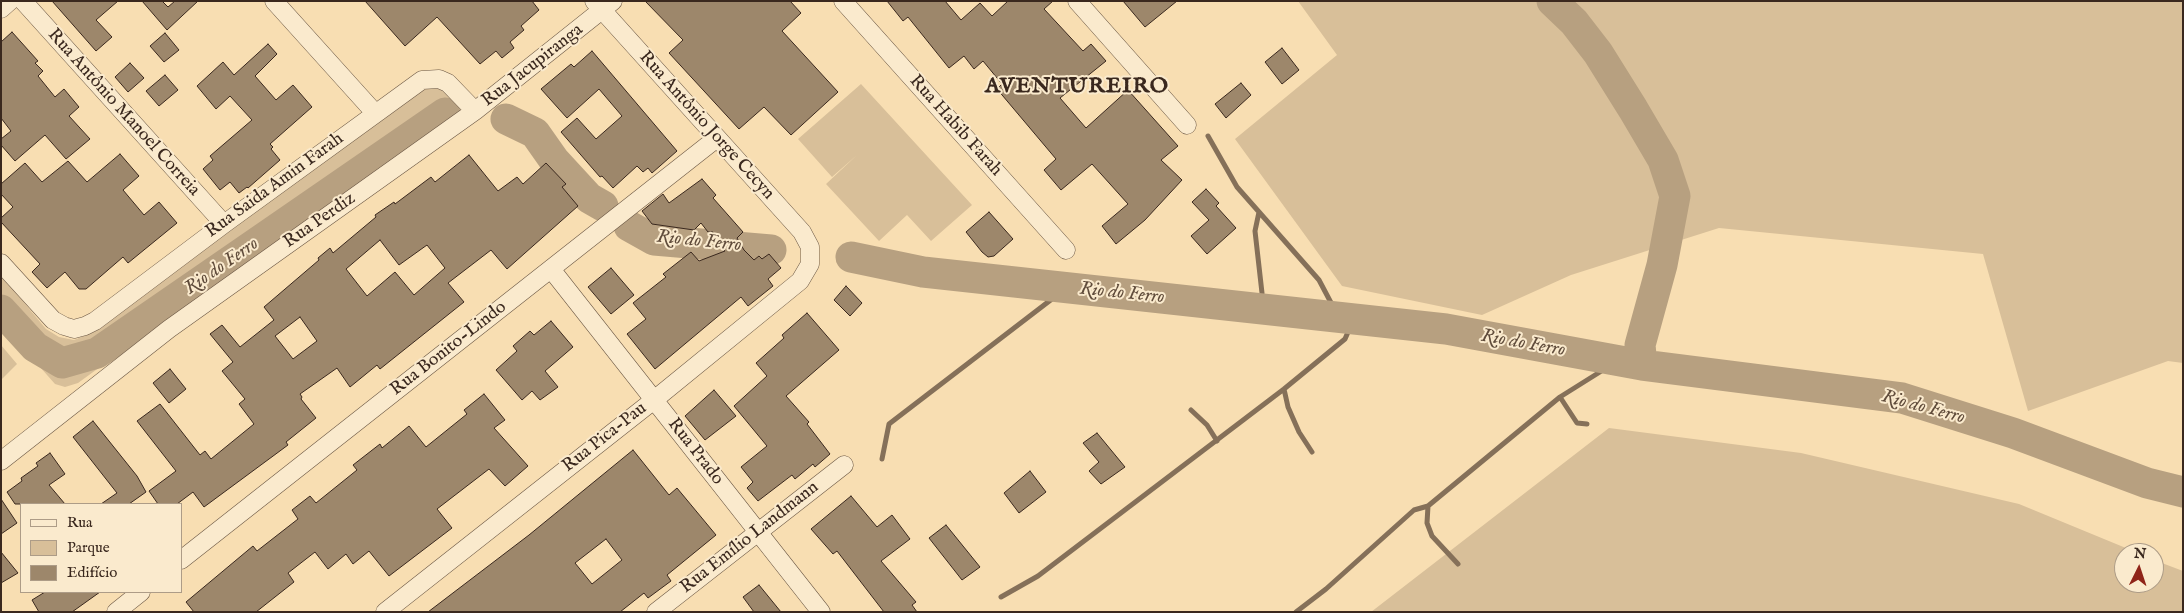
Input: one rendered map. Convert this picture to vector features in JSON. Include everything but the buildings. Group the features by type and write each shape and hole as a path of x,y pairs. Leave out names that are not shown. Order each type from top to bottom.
{"street":[{"path":"1,9 10,1"},
{"name":"Rua Antônio Manoel Correia","path":"23,1 224,224"},
{"path":"274,1 375,113"},
{"name":"Rua Habib Farah","path":"843,1 1066,250"},
{"path":"1077,1 1187,125"},
{"name":"Rua Jacupiranga","path":"475,112 604,4"},
{"name":"Rua Antônio Jorge Cecyn","path":"604,4 717,138 802,232 807,239 811,253"},
{"name":"Rua Saida Amin Farah","path":"1,263 52,320 64,326 74,328 95,321 413,85 430,78 439,79 448,84 475,112"},
{"name":"Rua Perdiz","path":"1,461 169,328 475,112"},
{"name":"Rua Bonito-Lindo","path":"182,559 717,138"},
{"name":"Rua Pica-Pau","path":"384,612 654,400 800,281 810,264 811,253"},
{"name":"Rua Prado","path":"551,269 821,612"},
{"name":"Rua Emílio Landmann","path":"656,612 844,465"},
{"path":"116,612 140,593"}],"green space":[{"path":"1298,1 2183,1 2183,363 2168,361 2028,411 1983,254 1719,228 1571,275 1482,315 1342,286 1235,139 1337,55"},
{"path":"861,84 972,205 931,241 907,215 879,241 826,184 857,155 832,177 798,139"},
{"path":"440,86 456,102 454,110 78,383 65,387 55,384 1,323 1,275 46,329 59,337 74,340 89,334 411,91"},
{"path":"1,345 17,364 1,380"},
{"path":"1609,428 1801,453 2019,504 2114,543 2114,593 2164,593 2164,564 2183,571 2183,612 1371,612"}],"waterway":[{"path":"1552,1 1574,22 1598,53 1663,160 1675,196 1662,265 1640,345 1642,365"},
{"name":"Rio do Ferro","path":"1,310 35,347 62,363 97,353 445,113"},
{"name":"Rio do Ferro","path":"506,119 535,133 554,160 589,198 603,206"},
{"path":"1208,136 1237,187 1319,280 1338,316"},
{"path":"1259,212 1255,231 1262,293 1261,308"},
{"name":"Rio do Ferro","path":"629,226 654,240 771,250"},
{"name":"Rio do Ferro","path":"851,257 923,272 1446,329 1642,365 1902,398 2013,433 2147,483 2183,492"},
{"path":"882,459 889,424 1065,289"},
{"path":"1001,597 1038,576 1284,389 1345,339 1354,318"},
{"path":"1296,612 1326,589 1414,510 1428,506 1560,397 1619,360"},
{"path":"1284,389 1288,407 1299,432 1312,452"},
{"path":"1560,397 1577,423 1587,424"},
{"path":"1191,410 1207,425 1217,441"},
{"path":"1428,506 1427,523 1432,536 1458,564"}],"district":[{"name":"AVENTUREIRO","path":"1077,87"}]}
